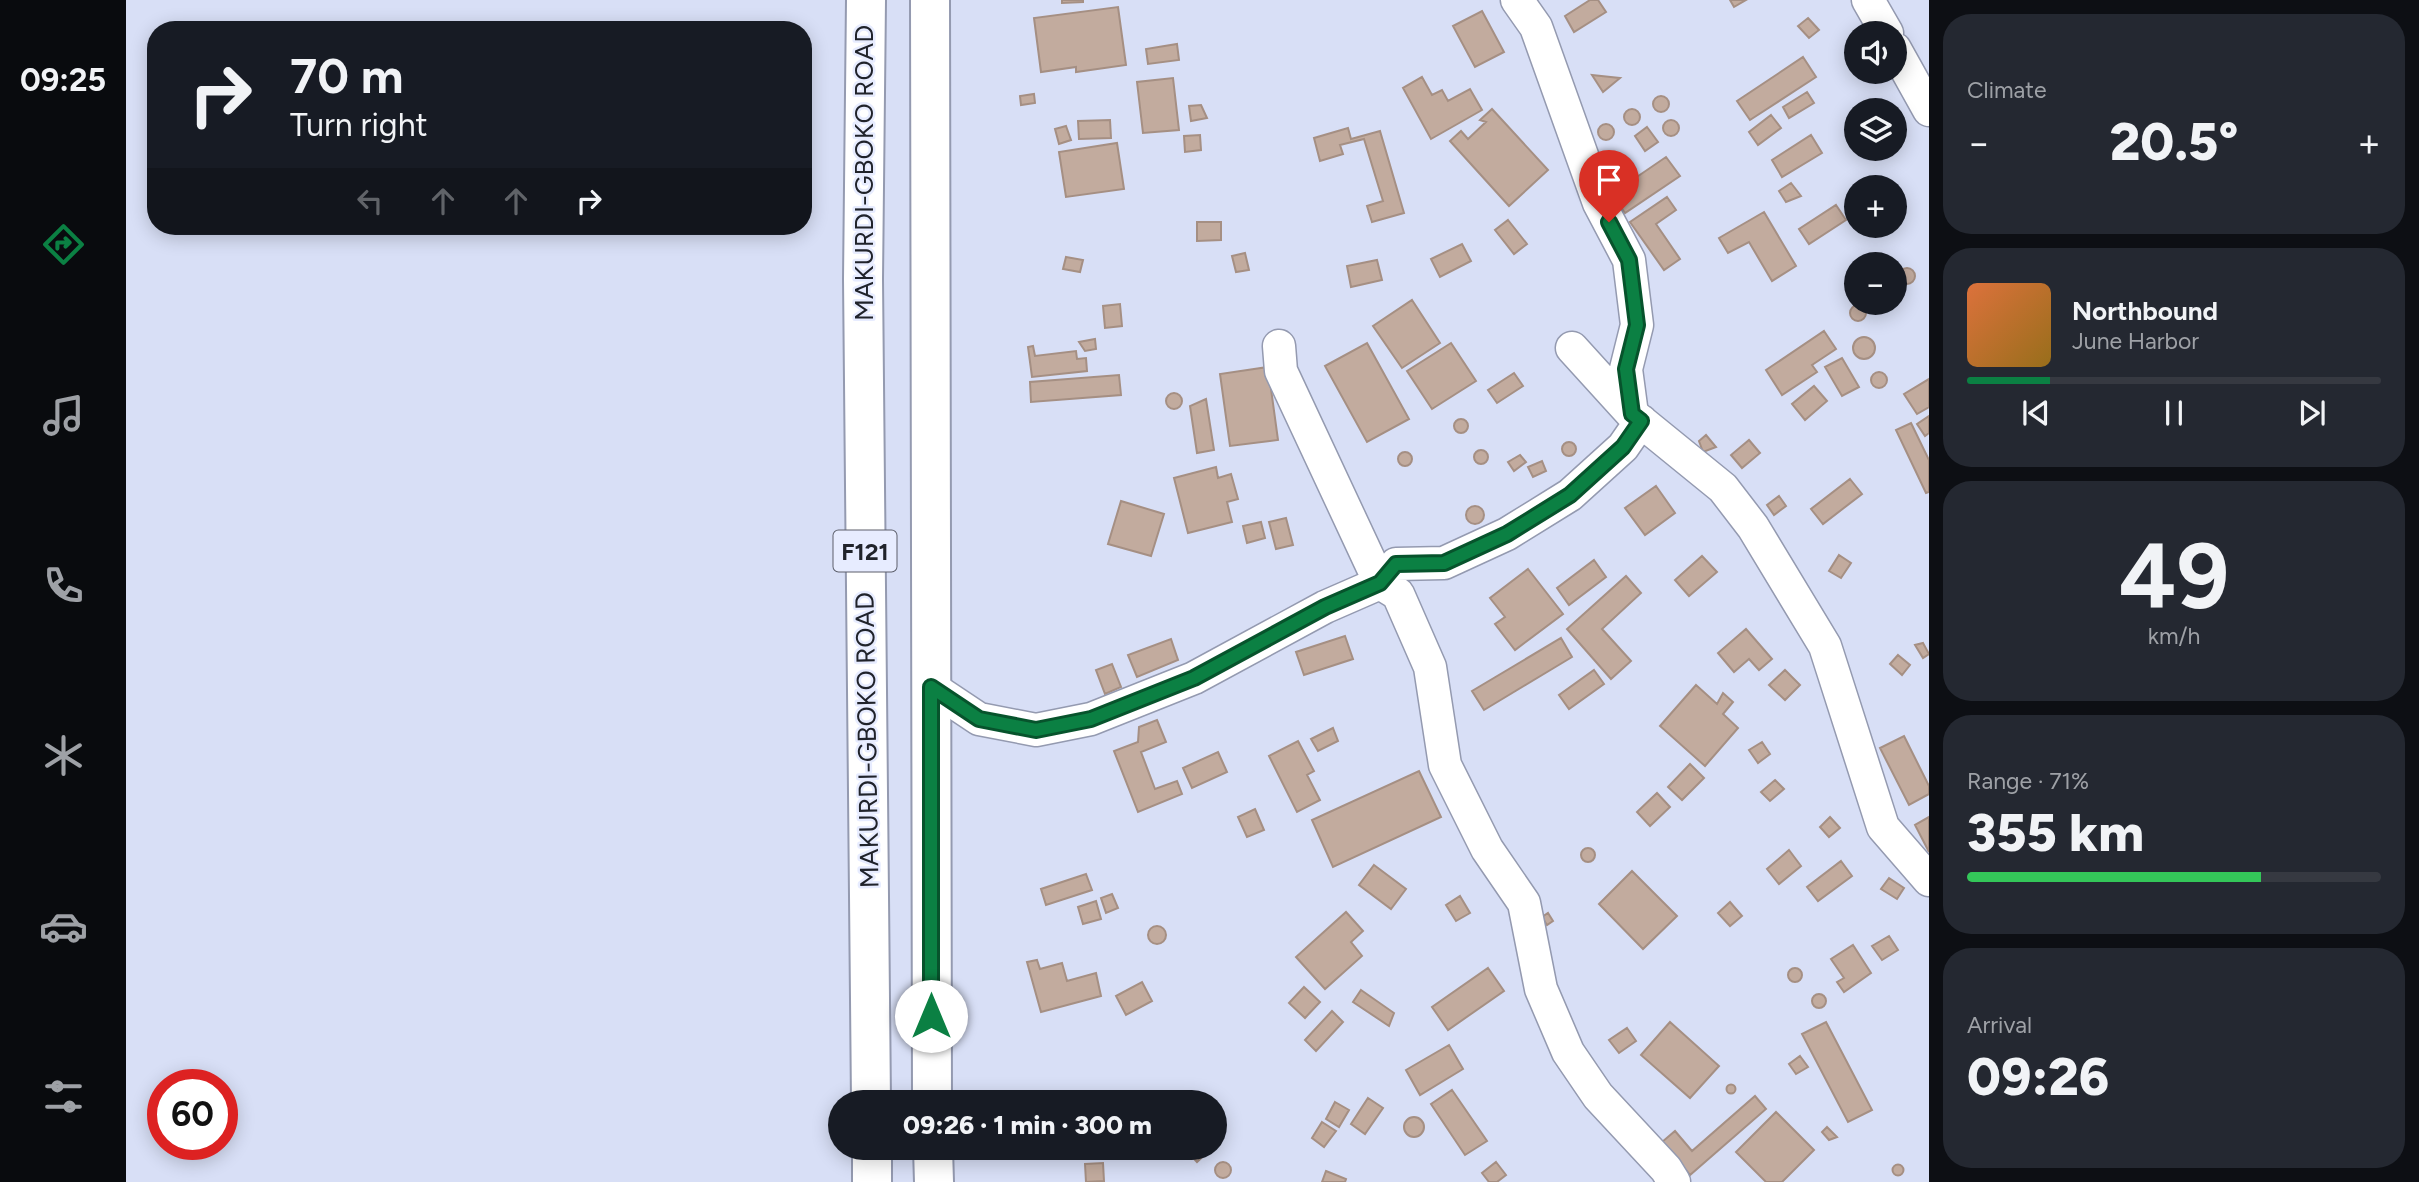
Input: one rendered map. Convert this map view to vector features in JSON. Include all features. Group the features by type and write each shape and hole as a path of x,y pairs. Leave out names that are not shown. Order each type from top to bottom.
{"main road":[{"name":"MAKURDI-GBOKO ROAD","path":"866,0 863,279 871,1090"},
{"name":"F121","path":"929,0 932,1090"},
{"path":"872,1160 872,1182"},
{"path":"933,1160 934,1182"}],"street":[{"path":"931,687 979,719 1036,730 1091,719 1194,678 1325,607 1380,583 1396,564 1444,563 1507,534 1570,495 1623,447 1636,417 1626,369 1637,325 1629,260 1599,203 1536,27 1517,0"},
{"path":"1868,0 1880,21"},
{"path":"1907,71 1929,110"},
{"path":"1279,346 1281,371 1380,583 1398,594 1430,667 1445,765 1487,849 1524,903 1541,989 1568,1052 1598,1096 1666,1169 1674,1182"},
{"path":"1572,348 1636,417 1723,488 1753,527 1825,646 1883,827 1929,880"}],"building":[{"path":"1062,0 1083,0 1083,2 1062,3"},
{"path":"1590,0 1598,0 1606,12 1574,32 1565,16"},
{"path":"1730,0 1746,0 1734,7"},
{"path":"1118,7 1126,65 1076,72 1076,67 1041,72 1034,18"},
{"path":"1482,11 1504,52 1475,67 1453,26"},
{"path":"1808,18 1819,30 1809,38 1798,26"},
{"path":"1177,44 1179,60 1148,64 1146,49"},
{"path":"1803,57 1816,77 1750,120 1737,101"},
{"path":"1592,75 1620,78 1603,92"},
{"path":"1422,77 1432,95 1442,90 1448,101 1470,89 1482,110 1431,139 1403,88"},
{"path":"1173,78 1179,130 1143,133 1137,82"},
{"path":"1807,92 1814,103 1789,118 1783,107"},
{"path":"1034,94 1035,103 1021,105 1020,96"},
{"path":"1658,96 1664,96 1669,104 1667,110 1658,112 1653,107 1653,101"},
{"path":"1201,105 1207,118 1191,121 1189,106"},
{"path":"1492,109 1548,170 1509,206 1450,141 1461,131 1468,139 1486,122 1480,120"},
{"path":"1629,109 1635,109 1640,117 1638,123 1629,125 1624,120 1624,114"},
{"path":"1771,115 1781,128 1758,145 1749,132"},
{"path":"1110,120 1111,138 1079,139 1078,121"},
{"path":"1668,120 1674,120 1679,128 1677,134 1668,136 1663,131 1663,125"},
{"path":"1603,124 1609,124 1614,132 1612,138 1603,140 1598,135 1598,129"},
{"path":"1066,126 1071,140 1059,144 1055,129"},
{"path":"1647,127 1658,142 1645,151 1635,136"},
{"path":"1348,128 1351,139 1380,131 1404,213 1372,222 1367,206 1383,201 1364,139 1340,145 1343,154 1320,161 1314,138"},
{"path":"1200,135 1201,150 1185,152 1184,136"},
{"path":"1811,135 1822,153 1782,177 1772,160"},
{"path":"1117,143 1124,189 1066,197 1059,152"},
{"path":"1666,157 1680,176 1625,213 1612,194"},
{"path":"1791,183 1801,196 1786,202 1779,191"},
{"path":"1667,197 1676,210 1656,224 1680,259 1664,270 1630,222"},
{"path":"1836,205 1844,217 1844,221 1809,244 1799,229"},
{"path":"1764,212 1796,266 1772,281 1749,242 1728,253 1719,238"},
{"path":"1508,220 1527,244 1514,254 1495,230"},
{"path":"1197,222 1221,222 1221,240 1197,241"},
{"path":"1462,244 1471,261 1440,277 1431,259"},
{"path":"1245,253 1249,270 1236,272 1232,256"},
{"path":"1066,257 1083,260 1080,272 1063,269"},
{"path":"1377,260 1382,280 1351,287 1347,266"},
{"path":"1907,268 1915,273 1913,282 1907,284"},
{"path":"1412,300 1440,343 1402,368 1373,326"},
{"path":"1120,304 1122,326 1105,328 1103,306"},
{"path":"1866,315 1861,321 1855,321 1850,316"},
{"path":"1824,331 1836,349 1812,365 1817,372 1782,395 1766,370"},
{"path":"1864,337 1872,340 1875,348 1872,356 1864,359 1856,356 1853,348 1856,340"},
{"path":"1095,339 1096,349 1085,351 1079,342"},
{"path":"1367,343 1409,419 1367,442 1325,366"},
{"path":"1451,343 1476,381 1432,409 1407,371"},
{"path":"1033,346 1035,356 1076,351 1077,359 1086,358 1087,371 1032,377 1028,347"},
{"path":"1842,358 1859,387 1842,396 1825,367"},
{"path":"1268,367 1278,440 1230,446 1220,374"},
{"path":"1876,372 1882,372 1887,380 1885,386 1876,388 1871,383 1871,377"},
{"path":"1514,373 1523,386 1497,403 1488,390"},
{"path":"1119,375 1121,395 1031,402 1030,382"},
{"path":"1929,379 1929,407 1917,414 1904,394"},
{"path":"1814,386 1827,401 1805,420 1792,404"},
{"path":"1171,393 1177,393 1182,401 1180,407 1171,409 1166,404 1166,398"},
{"path":"1206,399 1214,450 1197,453 1190,406"},
{"path":"1929,416 1929,433 1925,436 1917,424"},
{"path":"1458,419 1464,419 1468,426 1464,433 1458,433 1454,429 1454,423"},
{"path":"1911,423 1929,460 1929,492 1926,493 1896,430"},
{"path":"1706,435 1716,447 1703,452 1699,441"},
{"path":"1749,440 1760,453 1742,468 1731,455"},
{"path":"1566,442 1572,442 1576,449 1572,456 1566,456 1562,452 1562,446"},
{"path":"1478,450 1484,450 1488,457 1484,464 1478,464 1474,460 1474,454"},
{"path":"1402,452 1408,452 1412,459 1408,466 1402,466 1398,462 1398,456"},
{"path":"1520,455 1526,462 1514,471 1508,462"},
{"path":"1542,461 1546,471 1533,477 1528,467"},
{"path":"1216,467 1218,478 1231,474 1238,499 1227,502 1232,522 1188,533 1174,478"},
{"path":"1850,479 1862,494 1823,524 1811,509"},
{"path":"1656,486 1675,513 1645,535 1625,508"},
{"path":"1779,496 1786,506 1774,515 1767,505"},
{"path":"1121,501 1164,514 1151,556 1108,544"},
{"path":"1475,506 1481,509 1484,515 1481,521 1475,524 1469,521 1466,515 1469,509"},
{"path":"1286,518 1293,545 1276,549 1269,522"},
{"path":"1261,522 1265,538 1247,543 1243,526"},
{"path":"1839,555 1851,563 1841,578 1829,571"},
{"path":"1702,556 1717,572 1689,596 1675,580"},
{"path":"1594,560 1606,577 1569,605 1557,588"},
{"path":"1528,569 1563,614 1515,650 1495,624 1505,617 1490,598"},
{"path":"1626,576 1641,593 1602,629 1631,661 1611,679 1567,629"},
{"path":"1746,629 1772,659 1759,670 1749,659 1734,672 1718,653"},
{"path":"1345,636 1353,659 1304,675 1296,652"},
{"path":"1561,638 1572,657 1484,710 1472,691"},
{"path":"1171,639 1178,660 1137,677 1128,655"},
{"path":"1923,643 1929,654 1923,658 1915,645"},
{"path":"1898,655 1910,665 1902,675 1890,664"},
{"path":"1112,664 1121,687 1105,694 1096,670"},
{"path":"1594,670 1604,684 1569,709 1559,695"},
{"path":"1785,670 1800,685 1785,700 1769,685"},
{"path":"1696,685 1717,704 1723,693 1733,702 1723,714 1738,728 1705,766 1660,726"},
{"path":"1157,720 1166,742 1141,752 1155,789 1177,781 1182,794 1138,812 1114,751 1138,742 1139,727"},
{"path":"1333,728 1338,741 1318,751 1311,739"},
{"path":"1904,736 1929,786 1929,794 1909,805 1880,748"},
{"path":"1298,741 1314,771 1307,775 1320,800 1297,812 1269,756"},
{"path":"1762,742 1770,754 1758,763 1749,750"},
{"path":"1218,752 1227,772 1192,788 1183,768"},
{"path":"1690,764 1704,778 1682,800 1668,787"},
{"path":"1419,771 1441,817 1333,867 1312,820"},
{"path":"1775,780 1784,789 1770,801 1761,792"},
{"path":"1657,793 1670,807 1650,826 1637,812"},
{"path":"1255,809 1264,830 1247,837 1238,817"},
{"path":"1830,817 1840,828 1829,837 1820,827"},
{"path":"1929,817 1929,852 1915,825"},
{"path":"1585,848 1591,848 1595,855 1591,862 1585,862 1581,858 1581,852"},
{"path":"1789,850 1801,866 1779,884 1767,869"},
{"path":"1841,861 1852,876 1818,901 1807,887"},
{"path":"1374,865 1406,889 1391,909 1359,885"},
{"path":"1632,871 1677,916 1643,949 1599,904"},
{"path":"1086,874 1092,890 1046,905 1041,889"},
{"path":"1889,878 1904,888 1897,899 1881,889"},
{"path":"1112,894 1118,908 1106,913 1101,898"},
{"path":"1460,896 1470,913 1456,921 1446,905"},
{"path":"1096,901 1101,919 1083,924 1078,907"},
{"path":"1730,902 1742,916 1730,926 1718,913"},
{"path":"1346,912 1363,931 1351,942 1362,956 1325,989 1296,957"},
{"path":"1548,913 1553,921 1547,925 1542,917"},
{"path":"1153,926 1161,926 1166,935 1164,942 1153,944 1148,939 1148,931"},
{"path":"1889,936 1898,950 1882,960 1872,946"},
{"path":"1853,945 1871,973 1844,992 1837,982 1844,978 1831,959"},
{"path":"1037,960 1040,969 1062,963 1067,981 1096,973 1101,996 1041,1012 1027,962"},
{"path":"1488,968 1504,991 1448,1030 1432,1007"},
{"path":"1792,968 1798,968 1802,975 1798,982 1792,982 1788,978 1788,972"},
{"path":"1142,982 1152,1001 1126,1015 1116,996"},
{"path":"1304,987 1320,1002 1305,1018 1289,1003"},
{"path":"1361,990 1394,1013 1389,1026 1353,1002"},
{"path":"1816,994 1822,994 1826,1001 1822,1008 1816,1008 1812,1004 1812,998"},
{"path":"1332,1011 1343,1022 1316,1051 1305,1040"},
{"path":"1670,1022 1719,1066 1690,1098 1641,1055"},
{"path":"1826,1022 1872,1110 1848,1122 1802,1034"},
{"path":"1627,1028 1636,1041 1619,1053 1609,1040"},
{"path":"1449,1045 1463,1069 1420,1095 1406,1070"},
{"path":"1800,1056 1808,1067 1796,1074 1789,1064"},
{"path":"1731,1085 1735,1089 1731,1093 1727,1089"},
{"path":"1452,1090 1487,1141 1465,1155 1431,1104"},
{"path":"1755,1096 1766,1109 1690,1175 1662,1142 1675,1131 1692,1151"},
{"path":"1368,1098 1383,1108 1365,1134 1351,1124"},
{"path":"1335,1102 1349,1110 1339,1127 1326,1119"},
{"path":"1776,1112 1814,1150 1782,1182 1766,1182 1736,1152"},
{"path":"1414,1117 1421,1120 1424,1127 1421,1134 1414,1137 1407,1134 1404,1127 1407,1120"},
{"path":"1322,1122 1336,1131 1324,1147 1312,1138"},
{"path":"1827,1127 1837,1137 1829,1140 1822,1132"},
{"path":"1220,1162 1226,1162 1231,1170 1229,1176 1220,1178 1215,1173 1215,1167"},
{"path":"1496,1162 1506,1175 1497,1182 1489,1182 1482,1173"},
{"path":"1103,1163 1104,1181 1086,1182 1085,1164"},
{"path":"1898,1164 1904,1170 1898,1176 1892,1170"},
{"path":"1326,1171 1346,1179 1345,1182 1322,1182"}],"route":[{"path":"931,1016 931,687 979,719 1036,730 1091,719 1140,697 1194,678 1325,607 1380,583 1396,564 1444,563 1507,534 1570,495 1623,447 1641,421 1632,414 1626,369 1637,325 1629,260 1609,222"}]}
